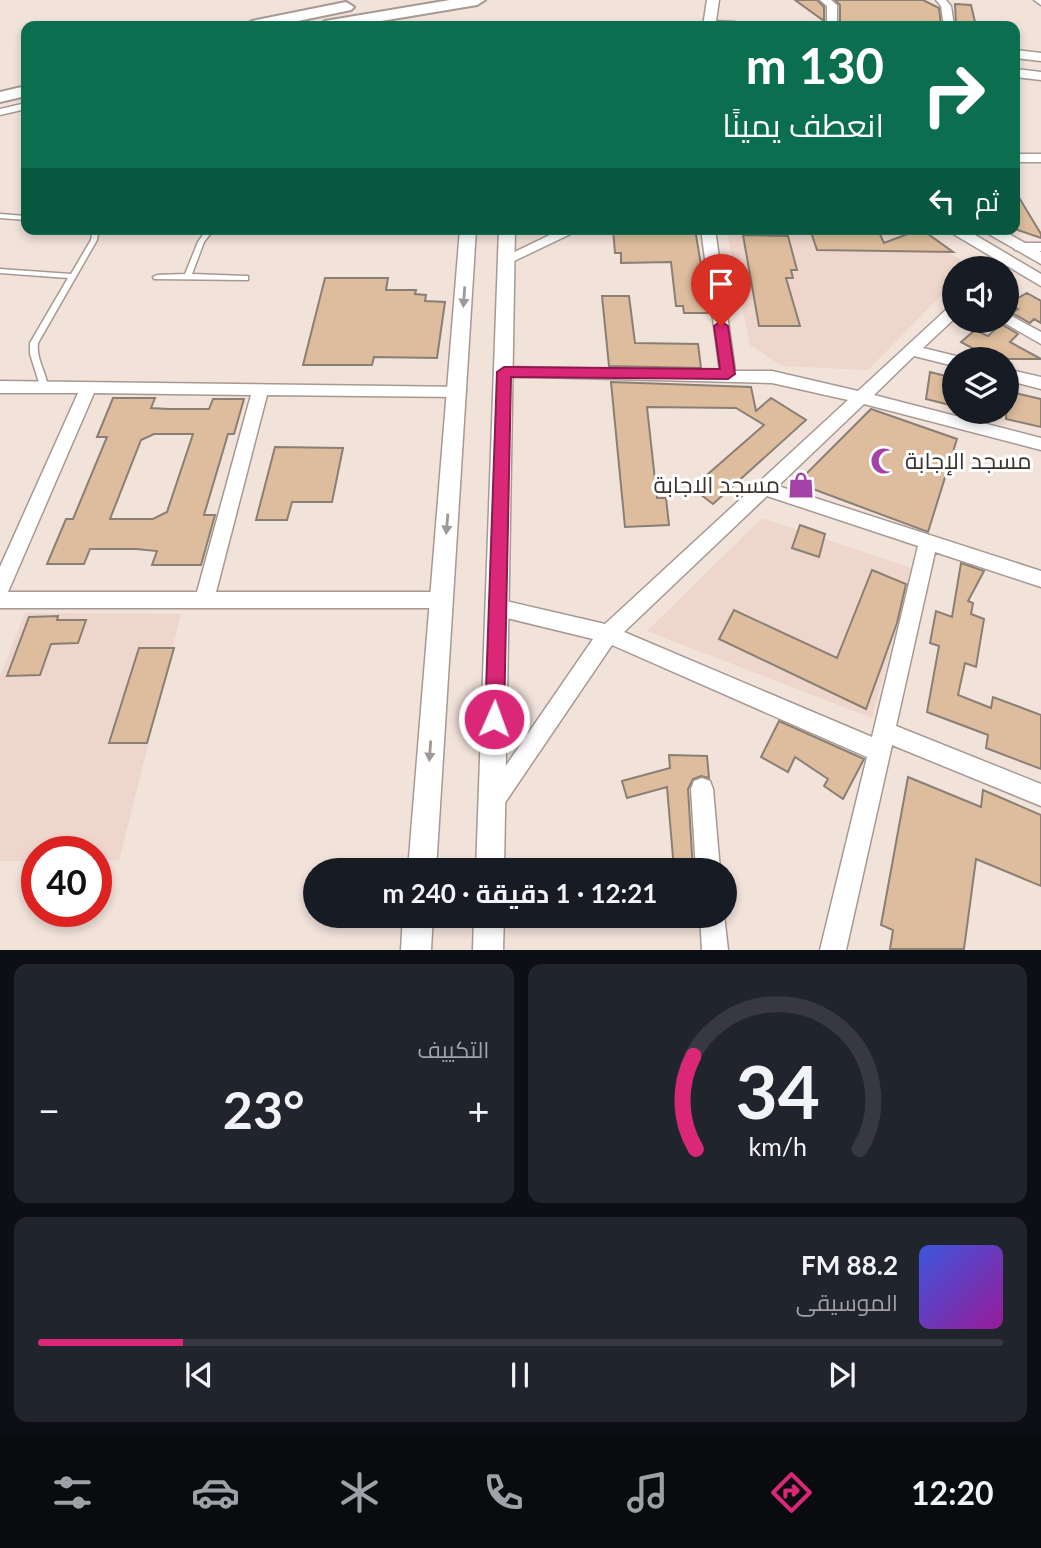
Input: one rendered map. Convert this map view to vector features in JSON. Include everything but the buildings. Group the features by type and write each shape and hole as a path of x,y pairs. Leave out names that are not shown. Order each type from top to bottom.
{"highway":[{"path":"279,21 390,0"},
{"path":"354,21 477,0"},
{"path":"0,79 21,75"},
{"path":"0,97 21,92"}],"street":[{"path":"710,21 713,0"},
{"path":"825,0 832,5 832,21"},
{"path":"941,0 946,6 948,21"},
{"path":"1020,55 1041,57"},
{"path":"1020,74 1041,76"},
{"path":"0,112 21,107"},
{"path":"1020,158 1041,159"},
{"path":"423,858 468,235"},
{"path":"490,858 508,235"},
{"path":"507,259 561,235"},
{"path":"709,235 728,374"},
{"path":"962,235 992,256"},
{"path":"999,235 1041,259"},
{"path":"1020,247 1041,247"},
{"path":"1019,271 1041,281"},
{"path":"492,802 608,634 942,321"},
{"path":"1019,326 1041,339"},
{"path":"911,350 942,358"},
{"path":"504,372 728,374 772,377 861,397 1041,444"},
{"path":"1019,377 1041,383"},
{"path":"0,387 458,391"},
{"path":"0,588 89,387"},
{"path":"204,600 261,388"},
{"path":"764,488 1041,579"},
{"path":"834,950 928,542"},
{"path":"0,600 441,600"},
{"path":"498,608 608,634 880,741 1041,795"},
{"path":"702,789 707,858"},
{"path":"416,950 417,928"},
{"path":"488,950 489,928"},
{"path":"713,928 715,950"}],"lane":[{"path":"0,216 21,218"},
{"path":"44,387 43,375 32,351 43,325 95,235"},
{"path":"188,276 206,235"},
{"path":"0,271 72,276"},
{"path":"157,277 245,278"}],"shaded area":[{"path":"728,235 919,235 955,256 942,256 942,294 868,370 782,366 750,345"},
{"path":"762,518 912,568 872,718 647,631"},
{"path":"25,613 181,614 119,860 112,860 112,836 21,836 21,861 0,861 0,677"}],"place":[{"name":"مسجد الإجابة","path":"884,461"},
{"name":"مسجد الاجابة","path":"801,485"}],"route":[{"path":"494,719 504,372 728,374 721,326"}]}
